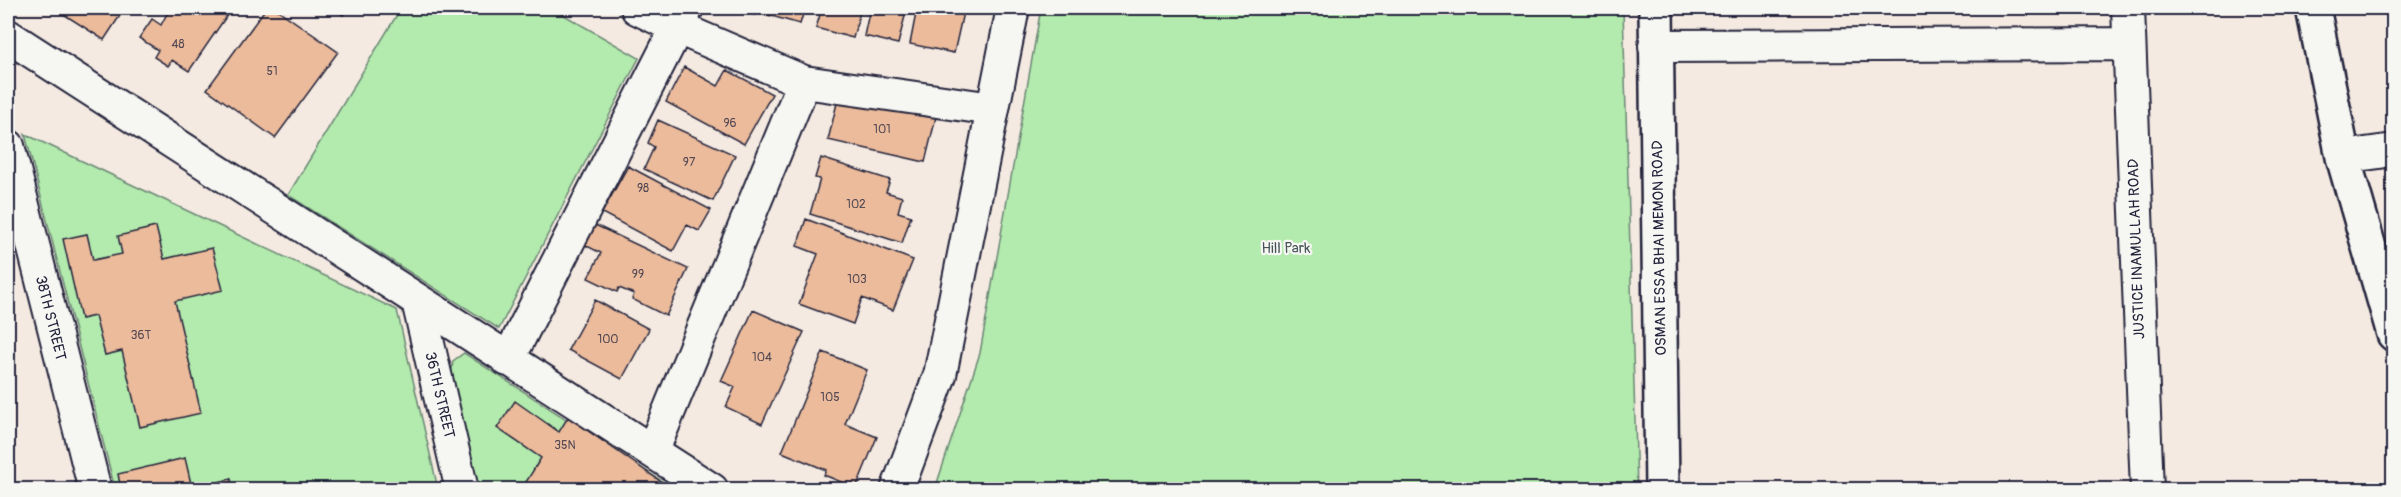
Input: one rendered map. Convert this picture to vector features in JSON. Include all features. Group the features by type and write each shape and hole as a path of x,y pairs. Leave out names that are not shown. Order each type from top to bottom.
{"street":[{"path":"637,8 682,18 804,82 993,110"},
{"path":"897,489 940,375 1012,8"},
{"name":"OSMAN ESSA BHAI MEMON ROAD","path":"1656,8 1662,489"},
{"name":"JUSTICE INAMULLAH ROAD","path":"2128,8 2147,489"},
{"path":"2313,8 2343,157 2394,334"},
{"path":"508,360 682,18"},
{"path":"8,36 508,360 712,489"},
{"path":"1655,46 2128,44"},
{"path":"653,450 804,82"},
{"name":"38TH STREET","path":"8,146 94,489"},
{"path":"2343,157 2394,150"},
{"name":"36TH STREET","path":"418,301 462,489"}],"green space":[{"path":"401,8 552,8 639,58 499,329 288,195"},
{"name":"Hill Park","path":"1041,8 1623,8 1637,489 935,489 980,353"},
{"path":"25,134 397,310 438,489 115,489"},
{"path":"464,353 674,489 475,489 450,382 453,361"}],"building":[{"path":"54,8 125,8 104,40"},
{"path":"170,8 232,8 189,71 172,60 168,66 154,57 158,50 139,38 152,19 161,25"},
{"path":"266,8 275,8 338,52 275,138 207,89"},
{"path":"331,8 348,8 343,15"},
{"path":"734,8 758,8 755,15"},
{"path":"770,8 805,8 800,24 768,15"},
{"path":"822,8 861,8 853,38 816,28"},
{"path":"870,8 907,8 898,44 864,36"},
{"path":"917,8 964,8 954,53 910,44"},
{"path":"684,67 718,86 727,70 772,94 744,144 666,102"},
{"path":"839,95 936,117 925,162 828,140"},
{"path":"658,120 735,155 713,201 644,169 654,147 648,143"},
{"path":"821,158 890,180 886,192 902,197 898,212 911,216 902,243 810,214 820,179 815,178"},
{"path":"628,166 711,210 699,231 687,225 673,251 602,213"},
{"path":"806,219 913,260 893,310 862,298 853,324 799,304 818,254 797,246"},
{"path":"591,223 688,269 666,316 632,299 634,294 619,288 617,292 588,278 601,253 581,243"},
{"path":"156,227 164,259 212,248 223,290 175,301 201,413 140,427 122,351 105,355 95,316 81,319 63,239 87,234 93,260 122,254 118,236"},
{"path":"595,300 649,329 622,379 568,350"},
{"path":"753,310 804,332 762,424 726,407 735,387 721,381"},
{"path":"823,352 867,370 845,424 877,437 856,488 824,475 826,470 782,452"},
{"path":"515,401 559,432 568,417 673,490 521,490 541,458 497,428"},
{"path":"185,458 192,488 231,479 233,490 121,490 118,474"}]}
